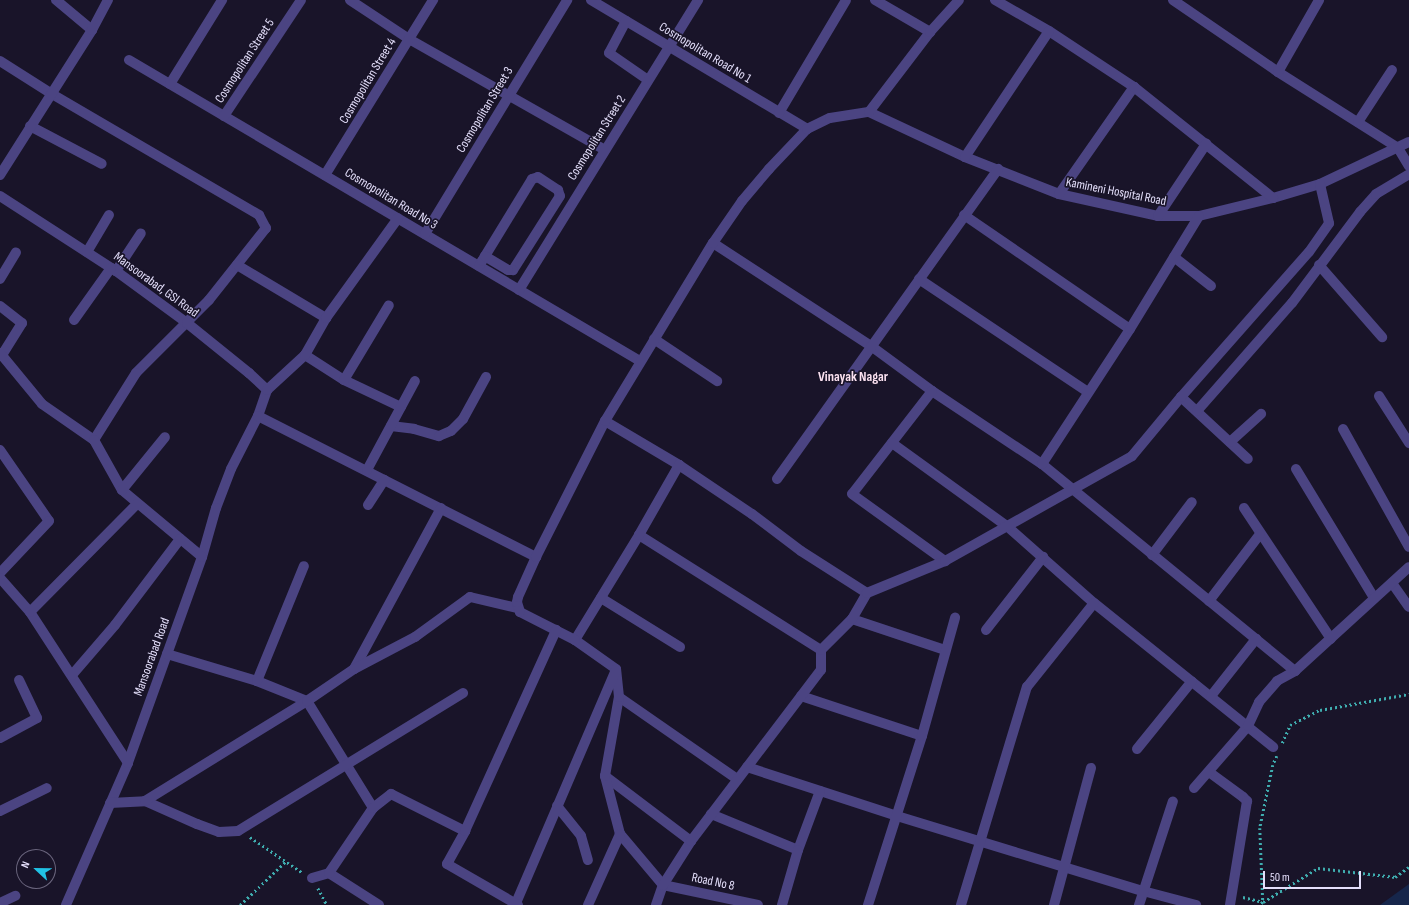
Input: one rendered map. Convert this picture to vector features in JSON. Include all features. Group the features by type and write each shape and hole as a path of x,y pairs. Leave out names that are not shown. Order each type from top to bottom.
{"street":[{"path":"56,0 92,30"},
{"path":"0,175 92,30 108,0"},
{"path":"170,84 222,0"},
{"name":"Cosmopolitan Street 5","path":"224,116 301,0"},
{"path":"350,0 409,39 605,150"},
{"name":"Cosmopolitan Street 4","path":"326,175 433,0"},
{"name":"Cosmopolitan Street 3","path":"425,234 567,0"},
{"name":"Cosmopolitan Road No 1","path":"591,0 807,129"},
{"name":"Cosmopolitan Street 2","path":"519,290 698,0"},
{"path":"779,113 846,0"},
{"path":"875,0 930,32"},
{"path":"517,608 518,597 536,556 605,421 640,361 713,243 747,196 769,169 807,129 830,118 868,112 930,32 959,0"},
{"path":"995,0 1049,31 1134,87 1273,198"},
{"path":"1173,0 1278,72 1398,148 1409,166"},
{"path":"1278,72 1318,0"},
{"path":"626,21 609,53 648,80"},
{"path":"965,158 1049,31"},
{"name":"Cosmopolitan Road No 3","path":"129,60 640,361"},
{"path":"0,62 52,94 260,215 266,228 209,300 136,373 94,440"},
{"path":"1358,122 1392,70"},
{"path":"1059,194 1134,87"},
{"name":"Kamineni Hospital Road","path":"868,112 965,158 998,169 1059,194 1158,216 1199,216 1273,198 1320,184 1409,142"},
{"path":"30,126 102,164"},
{"path":"1158,216 1206,144"},
{"path":"777,479 998,169"},
{"path":"1196,411 1292,303 1319,265 1376,194 1409,174"},
{"path":"479,266 485,256 532,180 538,177 558,190 560,196 513,270 508,270 485,256"},
{"path":"656,905 663,885 691,841 821,670 821,650 852,619 867,593 944,561 1008,527 1132,456 1181,397 1309,252 1329,224 1320,184"},
{"name":"Mansoorabad, GSI Road","path":"0,196 87,252 186,323 249,373 267,390"},
{"path":"87,252 109,215"},
{"path":"964,215 1130,329"},
{"path":"1042,464 1130,329 1199,216"},
{"path":"398,218 326,318 305,355 267,390 258,416 368,470 384,480 536,556"},
{"path":"74,320 141,232"},
{"path":"713,243 871,346 932,391 1042,464 1295,671"},
{"path":"0,279 16,252"},
{"path":"1174,257 1211,286"},
{"path":"237,265 326,318"},
{"path":"1319,265 1382,337"},
{"path":"919,279 1088,392"},
{"path":"344,380 389,305"},
{"path":"0,306 22,323 1,354 42,404 94,440 122,490 202,557"},
{"path":"654,339 717,381"},
{"path":"305,355 344,380 401,407"},
{"path":"391,426 414,429 439,436 451,431 463,419 486,377"},
{"path":"368,470 415,380"},
{"path":"932,391 852,494 944,561"},
{"path":"1379,396 1409,443"},
{"path":"1181,397 1248,459"},
{"path":"1230,442 1261,414"},
{"name":"Mansoorabad Road","path":"66,905 128,763 202,557 216,508 231,469 258,416"},
{"path":"605,421 679,465 752,514 801,551 867,593"},
{"path":"1343,429 1409,547"},
{"path":"122,490 165,437"},
{"path":"892,443 1008,527 1094,603 1248,726 1278,748"},
{"path":"0,450 49,520 0,573"},
{"path":"576,640 679,465"},
{"path":"1296,469 1374,598"},
{"path":"368,505 384,480"},
{"path":"1152,555 1192,502"},
{"path":"30,612 137,504"},
{"path":"354,669 441,508"},
{"path":"1244,508 1331,639"},
{"path":"1209,601 1260,534"},
{"path":"639,535 821,650"},
{"path":"72,675 115,625 180,539"},
{"path":"986,630 1043,557"},
{"path":"257,681 304,566"},
{"path":"1194,788 1248,726 1259,702 1277,681 1295,671 1409,567"},
{"path":"0,578 30,612 128,763"},
{"path":"1392,583 1409,607"},
{"path":"145,801 307,701 354,669 415,637 470,597 517,608 525,616 576,640 616,669 619,697 605,776 620,834 663,885"},
{"path":"601,598 680,647"},
{"path":"961,905 1027,687 1094,603"},
{"path":"868,905 922,736 955,618"},
{"path":"852,619 945,650"},
{"path":"556,630 465,831 447,864 517,904 616,669"},
{"path":"1211,696 1256,639"},
{"path":"167,654 257,681 307,701 374,808"},
{"path":"0,738 37,718 19,680"},
{"path":"1137,749 1192,681"},
{"path":"110,803 145,801 219,832 238,831 463,693"},
{"path":"801,696 922,736"},
{"path":"619,697 737,779"},
{"path":"748,767 981,842 1143,891 1196,905"},
{"path":"1054,905 1066,867 1091,768"},
{"path":"1209,772 1243,796 1247,801 1230,905"},
{"path":"605,776 691,841"},
{"path":"0,811 47,788"},
{"path":"782,905 798,850 820,791"},
{"path":"312,878 329,873 374,808 391,794 465,831"},
{"path":"1139,905 1173,801"},
{"path":"557,806 581,836 588,860"},
{"path":"711,814 798,850"},
{"path":"588,905 620,834"},
{"path":"329,873 379,905"},
{"name":"Road No 8","path":"663,885 758,905"},
{"path":"0,903 14,896"}],"path":[{"path":"1263,902 1260,828 1273,765 1278,748 1290,725 1320,710 1409,694"},
{"path":"243,828 250,837 264,848 312,878 327,905"},
{"path":"240,905 286,861"},
{"path":"1260,905 1318,868 1395,877 1409,867"},
{"path":"1232,894 1263,902"}],"water":[{"path":"1409,884 1409,905 1380,905"}],"district":[{"name":"Vinayak Nagar","path":"853,377"}]}
